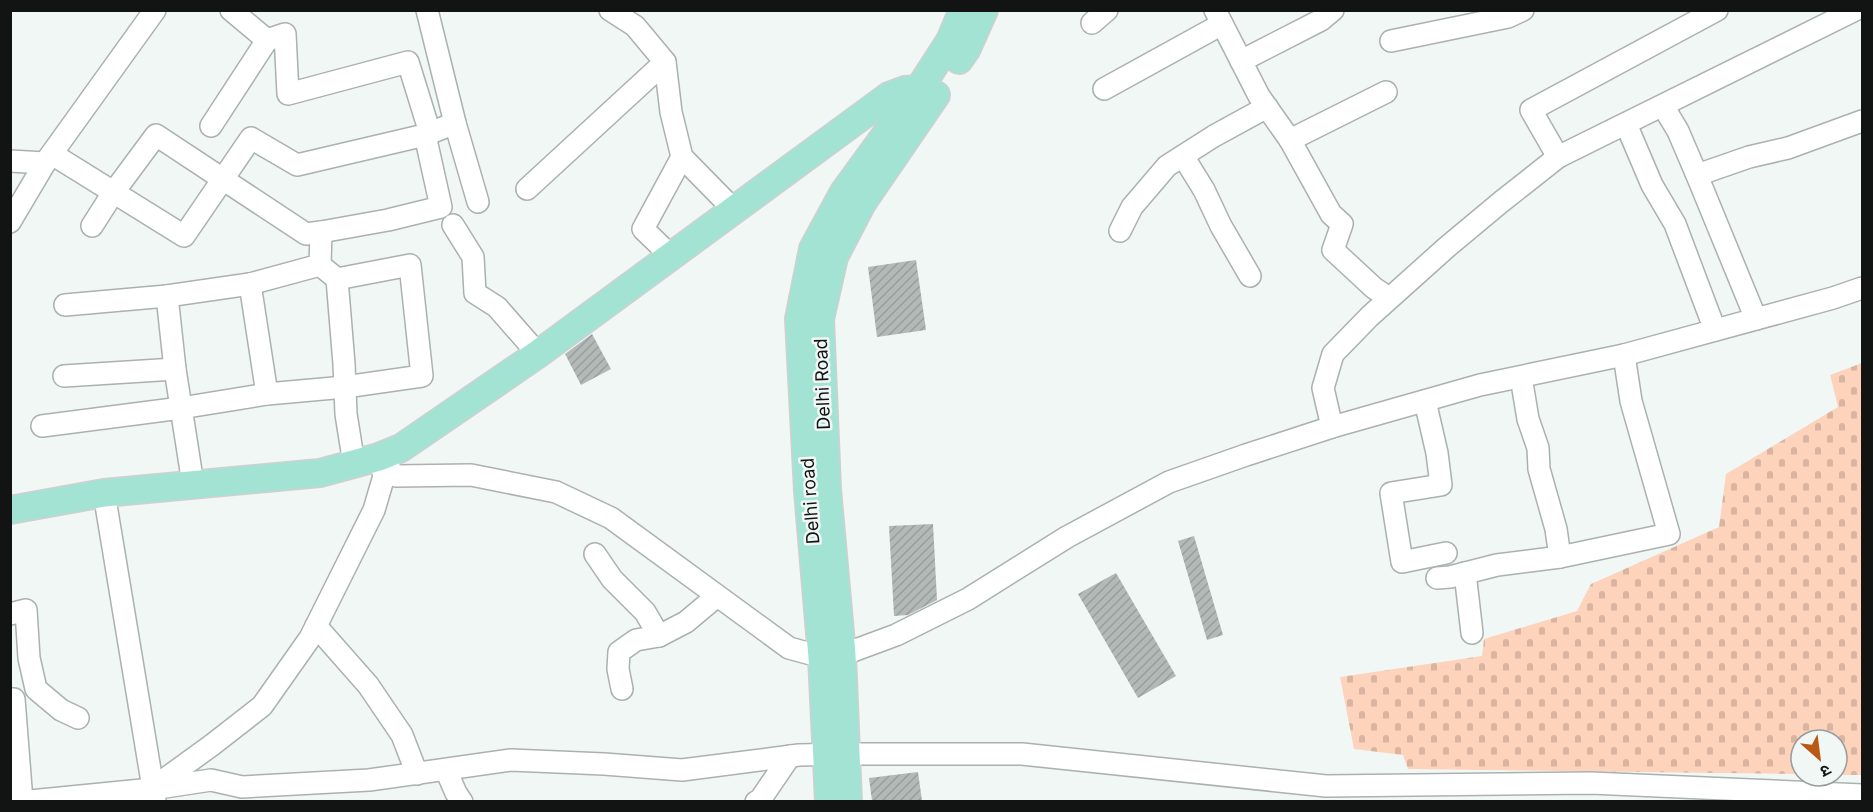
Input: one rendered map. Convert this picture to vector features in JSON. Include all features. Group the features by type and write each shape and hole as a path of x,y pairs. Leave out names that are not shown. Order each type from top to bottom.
{"main road":[{"name":"Delhi Road","path":"926,94 963,10"},
{"name":"Delhi Road","path":"848,801 836,754 820,319 834,257 862,203 904,125 926,94 966,50 984,10"},
{"path":"12,507 104,493 320,473 373,458 401,447 538,354 889,96 905,90 926,94"},
{"path":"865,113 904,125"},
{"path":"829,801 836,754"}],"street":[{"path":"10,222 49,158 155,10"},
{"path":"231,10 267,39"},
{"path":"427,10 455,123 478,202"},
{"path":"610,10 635,26 665,62 671,112 682,157 734,210"},
{"path":"1241,61 1322,20 1333,10"},
{"path":"1392,41 1508,17 1523,10"},
{"path":"1558,157 1531,110 1717,10"},
{"path":"1332,427 1323,388 1333,354 1389,298 1558,157 1855,10"},
{"path":"1104,89 1219,17 1267,107 1290,140 1331,214 1342,224 1334,250 1374,288 1389,298"},
{"path":"92,226 113,193 156,135 306,234 388,220 441,207 427,134 408,62 288,94 285,34 267,39 211,126"},
{"path":"527,189 665,62"},
{"path":"1290,140 1386,92"},
{"path":"1663,105 1678,131 1756,319"},
{"path":"1119,231 1132,207 1167,166 1214,136 1267,107"},
{"path":"1696,173 1788,148 1863,121"},
{"path":"10,161 49,158 184,236 251,138 297,165 427,134 455,123"},
{"path":"1626,124 1652,185 1675,224 1715,330"},
{"path":"1183,156 1250,276"},
{"path":"671,256 643,229 682,157"},
{"path":"453,225 473,257 475,293 497,307 538,354"},
{"path":"320,265 321,232"},
{"path":"157,789 262,706 316,626 374,510 384,476 346,414 337,279 320,265"},
{"path":"65,305 167,296 250,284 320,265"},
{"path":"42,426 267,394 345,387 422,376 410,265 337,279"},
{"path":"250,284 267,394"},
{"path":"373,458 396,476 471,475 556,492 611,518 789,648 832,656 896,635 968,599 1067,537 1169,482 1332,427 1480,385 1624,355 1863,288"},
{"path":"167,296 175,369 193,484"},
{"path":"1437,578 1560,557 1669,534 1630,400 1624,355"},
{"path":"64,376 175,369"},
{"path":"1521,377 1528,419 1538,448 1539,469 1556,529 1560,557"},
{"path":"1425,401 1437,453 1441,485 1391,494 1402,562 1446,553"},
{"path":"104,493 157,789"},
{"path":"595,554 612,579 645,612 658,636"},
{"path":"1465,573 1472,633"},
{"path":"622,689 618,669 619,652 636,640 658,636 686,622 717,596"},
{"path":"10,615 26,610 29,658 36,689 61,710 78,718"},
{"path":"316,626 368,685 397,726 417,774"},
{"path":"36,689 12,699 21,801 157,789 211,780 242,787 251,794 511,760 682,770 790,756 836,754 1022,754 1326,786 1360,794 1591,783 1863,795"},
{"path":"756,801 760,800 790,756"},
{"path":"446,770 462,801"}],"green space":[{"path":"1862,363 1862,775 1849,775 1849,728 1789,728 1789,774 1408,769 1403,755 1354,749 1340,677 1482,656 1484,639 1577,611 1591,584 1719,527 1726,474 1838,407 1830,375"}],"building":[{"path":"916,260 926,330 877,337 868,267"},
{"path":"592,334 611,369 581,385 565,354"},
{"path":"933,524 937,600 908,615 894,616 889,526"},
{"path":"1194,536 1223,635 1207,640 1178,541"},
{"path":"1116,573 1176,676 1138,698 1078,594"},
{"path":"918,772 922,801 872,801 869,778"}]}
